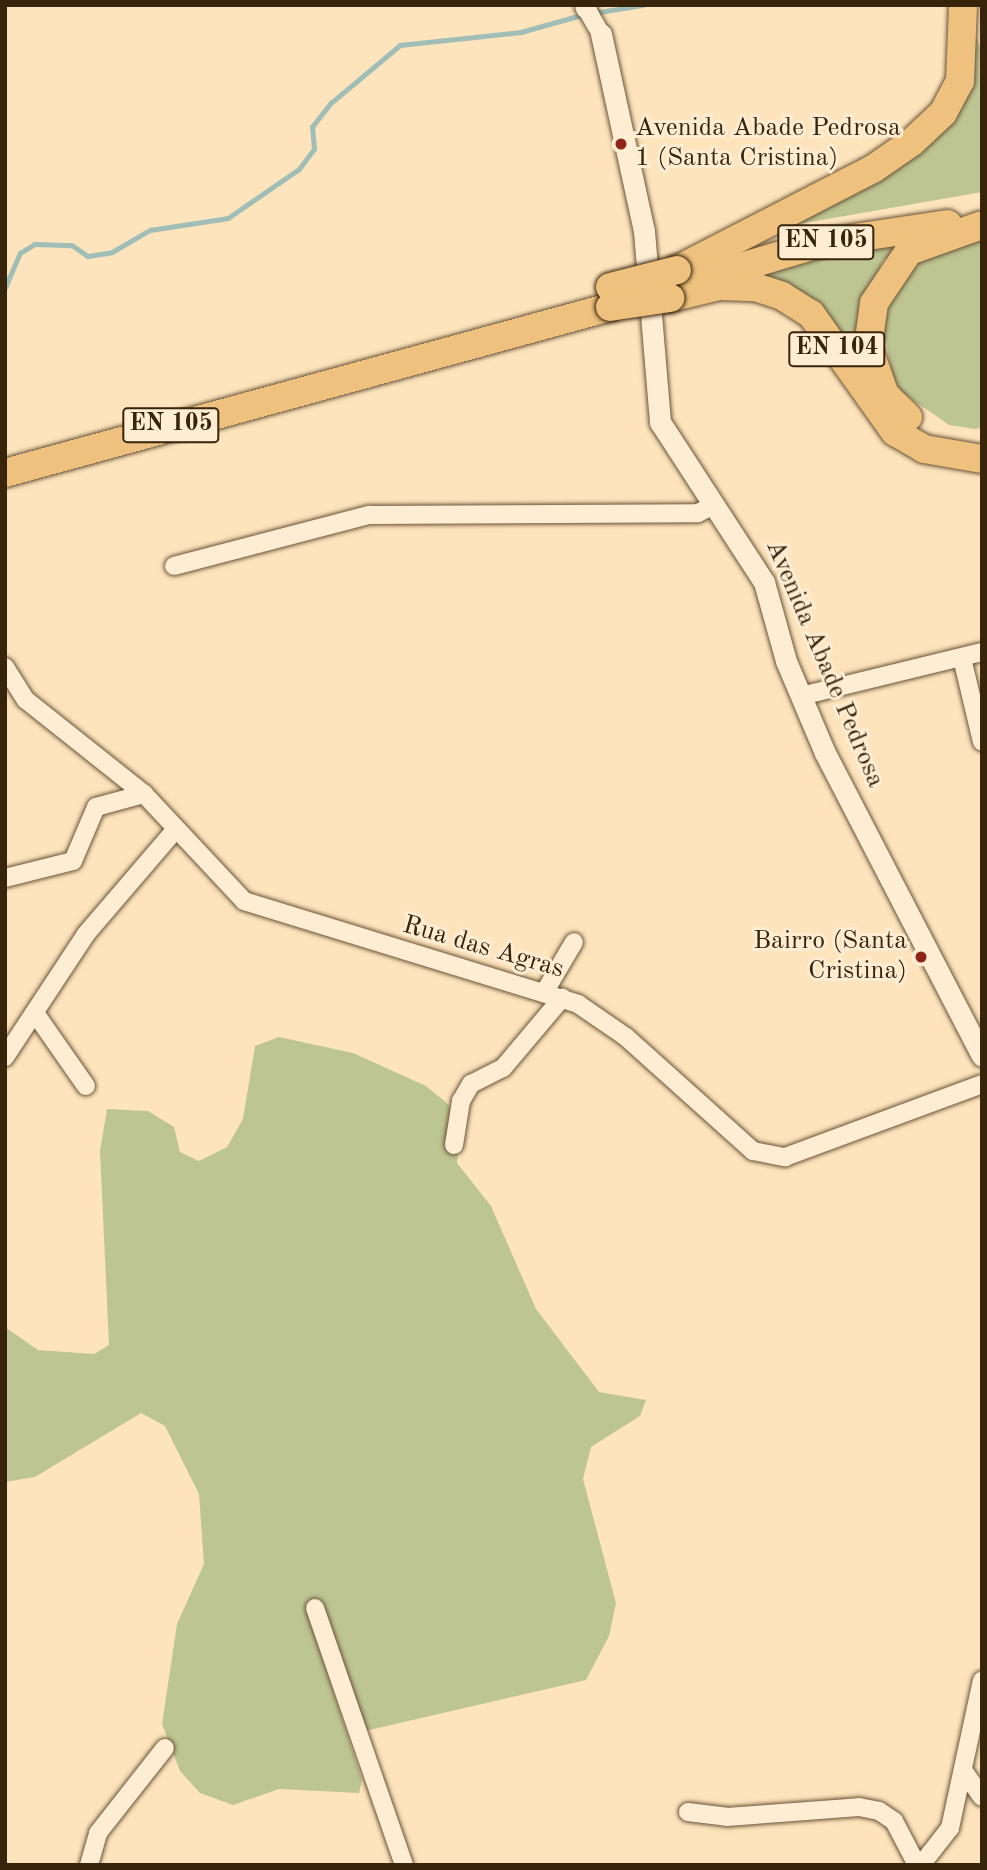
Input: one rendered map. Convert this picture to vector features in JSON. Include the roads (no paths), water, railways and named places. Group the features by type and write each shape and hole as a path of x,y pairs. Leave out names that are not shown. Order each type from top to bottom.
{"main road":[{"name":"EN 104","path":"674,285 873,169 912,142 943,113 960,81 963,5"},
{"path":"975,5 982,23"},
{"name":"EN 105","path":"674,285 815,231 982,208"},
{"name":"EN 104","path":"982,224 909,251 874,303 868,347 885,395 917,425 956,440 982,440"},
{"name":"EN 105","path":"674,285 821,243 982,224"},
{"name":"EN 104","path":"610,297 674,285 755,287 782,296 811,314 895,432 924,449 982,459"},
{"name":"EN 105","path":"5,473 610,297"}],"street":[{"name":"Avenida Abade Pedrosa","path":"586,6 601,34 644,231 660,422 764,582 801,696 982,1056"},
{"path":"174,566 369,515 698,513 714,505"},
{"path":"801,696 982,652"},
{"path":"962,658 982,742"},
{"name":"Rua das Agras","path":"5,667 26,700 144,794 244,901 562,998 626,1037 752,1151 785,1157 982,1084"},
{"path":"5,878 73,861 96,807 144,794"},
{"path":"5,1057 86,934 175,830"},
{"path":"544,993 575,942"},
{"path":"454,1145 461,1101 471,1084 503,1068 562,998"},
{"path":"36,1013 86,1086"},
{"path":"315,1608 404,1865"},
{"path":"688,1812 727,1817 859,1807 879,1811 894,1821 919,1865 950,1828 965,1773 968,1728 982,1680"},
{"path":"89,1865 98,1833 165,1748"},
{"path":"965,1773 982,1797"}],"waterway":[{"path":"593,13 643,5"},
{"path":"5,288 20,253 35,244 72,245 88,256 112,252 150,230 228,218 299,169 314,149 312,127 331,103 400,45 521,32 585,14"}],"place":[{"name":"Avenida Abade Pedrosa 1 (Santa Cristina)","path":"621,144"},
{"name":"Bairro (Santa Cristina)","path":"921,957"}]}
